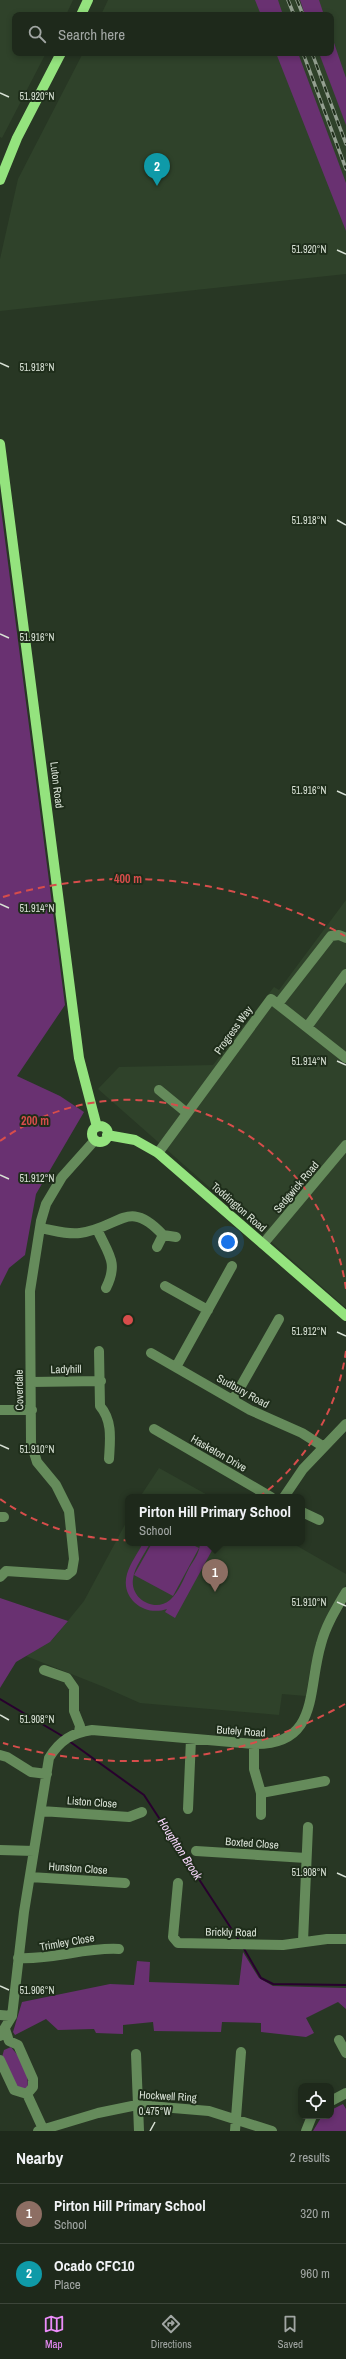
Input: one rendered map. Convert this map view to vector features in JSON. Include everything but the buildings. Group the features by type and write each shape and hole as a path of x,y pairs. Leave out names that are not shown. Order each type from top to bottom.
{"main road":[{"path":"82,12 88,0"},
{"path":"0,180 17,138 59,56"},
{"name":"Luton Road","path":"0,444 79,1058 97,1127"},
{"path":"97,1127 104,1128 107,1135 104,1141 95,1140 93,1131 97,1127"},
{"name":"Toddington Road","path":"107,1135 135,1140 158,1153 346,1316"}],"street":[{"path":"346,938 339,935 331,936 278,1004 346,1058"},
{"path":"307,1027 346,974"},
{"name":"Progress Way","path":"158,1153 271,999 278,1004"},
{"path":"159,1090 187,1113"},
{"name":"Coverdale","path":"0,1577 6,1570 66,1575 72,1571 74,1559 69,1511 56,1485 37,1462 31,1444 32,1410 30,1291 40,1228 46,1204 62,1177 95,1140"},
{"name":"Sedgwick Road","path":"263,1244 346,1145"},
{"path":"40,1228 78,1234 97,1229 120,1219 139,1216 148,1220 163,1235 176,1237"},
{"path":"97,1229 114,1266 113,1275 106,1288"},
{"path":"157,1247 163,1235"},
{"path":"176,1367 232,1266"},
{"path":"165,1286 208,1310"},
{"path":"233,1400 279,1319"},
{"path":"99,1351 101,1381 100,1406 104,1411 110,1435 109,1459"},
{"name":"Sudbury Road","path":"151,1353 233,1400 302,1433 324,1446"},
{"name":"Ladyhill","path":"31,1382 101,1381"},
{"path":"0,1410 32,1410"},
{"path":"286,1494 303,1468 346,1425"},
{"name":"Hasketon Drive","path":"154,1429 266,1494"},
{"path":"305,1513 319,1520"},
{"name":"Butely Road","path":"75,1734 92,1730 271,1745 285,1739 297,1730 306,1719 309,1710 313,1677 321,1644 334,1613 346,1592"},
{"path":"27,2094 33,2087 33,2079 18,2045 5,2043 3,2032 12,2016 18,1958 49,1758 60,1743 75,1734 80,1726 74,1711 74,1688 67,1678 44,1670"},
{"path":"188,1809 191,1739"},
{"path":"254,1744 254,1769 261,1793 261,1815"},
{"path":"0,1755 7,1757 31,1772 47,1774"},
{"path":"261,1793 325,1781"},
{"name":"Liston Close","path":"41,1811 129,1817 142,1812"},
{"path":"303,1941 308,1827"},
{"path":"0,1850 34,1850"},
{"name":"Boxted Close","path":"196,1851 306,1858"},
{"name":"Hunston Close","path":"30,1877 125,1883"},
{"name":"Brickly Road","path":"178,1883 173,1937 178,1943 283,1945 303,1941 346,1939"},
{"name":"Trimley Close","path":"18,1958 35,1959 99,1948 119,1949"},
{"path":"0,2015 12,2016"},
{"path":"339,2040 346,2053"},
{"path":"235,2131 238,2119 240,2052"},
{"path":"136,2054 139,2131"},
{"path":"0,2060 14,2090 27,2094"},
{"path":"334,2099 346,2093"},
{"path":"27,2094 42,2130"},
{"name":"Hockwell Ring","path":"42,2130 98,2113 137,2105 202,2110 238,2119 272,2131"},
{"path":"306,2131 311,2119"}],"shaded area":[{"path":"0,0 73,0 67,12 12,12 12,56 44,56 2,138 0,137"},
{"path":"108,0 346,0 346,274 0,311 0,259 18,179 81,56 334,56 334,12 102,12"},
{"path":"255,0 278,0 282,12 260,12"},
{"path":"300,0 319,0 323,12 304,12"},
{"path":"334,43 346,78 346,125 320,56 334,56"},
{"path":"277,56 299,56 346,183 346,231"},
{"path":"0,501 65,1005 17,1076 60,1096 84,1112 36,1194 25,1255 9,1268 0,1286"},
{"path":"346,900 346,1308 98,1089 119,1067 213,1065 274,987 279,990"},
{"path":"159,1468 206,1494 142,1494"},
{"path":"125,1525 125,1546 297,1546 346,1574 346,1584 320,1636 310,1670 306,1696 282,1694 279,1715 140,1703 26,1656 53,1639 84,1601"},
{"path":"141,1546 148,1546 135,1570 133,1586 135,1593 145,1602 157,1605 164,1604 170,1600 181,1585 199,1550 200,1546 214,1546 175,1618 165,1612 167,1609 158,1611 142,1608 131,1598 127,1591 126,1583 128,1570"},
{"path":"150,1546 195,1546 199,1548 173,1596 134,1575"},
{"path":"0,1598 68,1621 50,1642 16,1662 0,1688"},
{"path":"243,1952 259,1978 273,1986 346,1988 346,2009 338,2002 306,2018 314,2033 306,2037 261,2032 261,2023 222,2022 221,2032 154,2031 153,2022 123,2025 123,2034 96,2033 94,2029 58,2030 46,2019 15,2035 13,2032 22,2002 110,1984 134,1985 137,1961 150,1962 149,1982 239,1985"},
{"path":"11,2047 24,2066 27,2076 28,2089 18,2089 2,2057 4,2050"},
{"path":"343,2104 346,2109 346,2131 313,2131 320,2119 334,2119 334,2108"}],"waterway":[{"name":"Houghton Brook","path":"0,1699 64,1737"},
{"name":"Houghton Brook","path":"69,1741 144,1795 240,1942"},
{"name":"Houghton Brook","path":"243,1947 261,1978 273,1984 346,1985"}],"railway":[{"path":"288,0 293,12"},
{"path":"297,0 302,12"},
{"path":"304,56 346,169"},
{"path":"313,56 346,144"}],"place":[{"name":"Ocado CFC10","path":"157,186"},
{"name":"Pirton Hill Primary School","path":"215,1592"}]}
